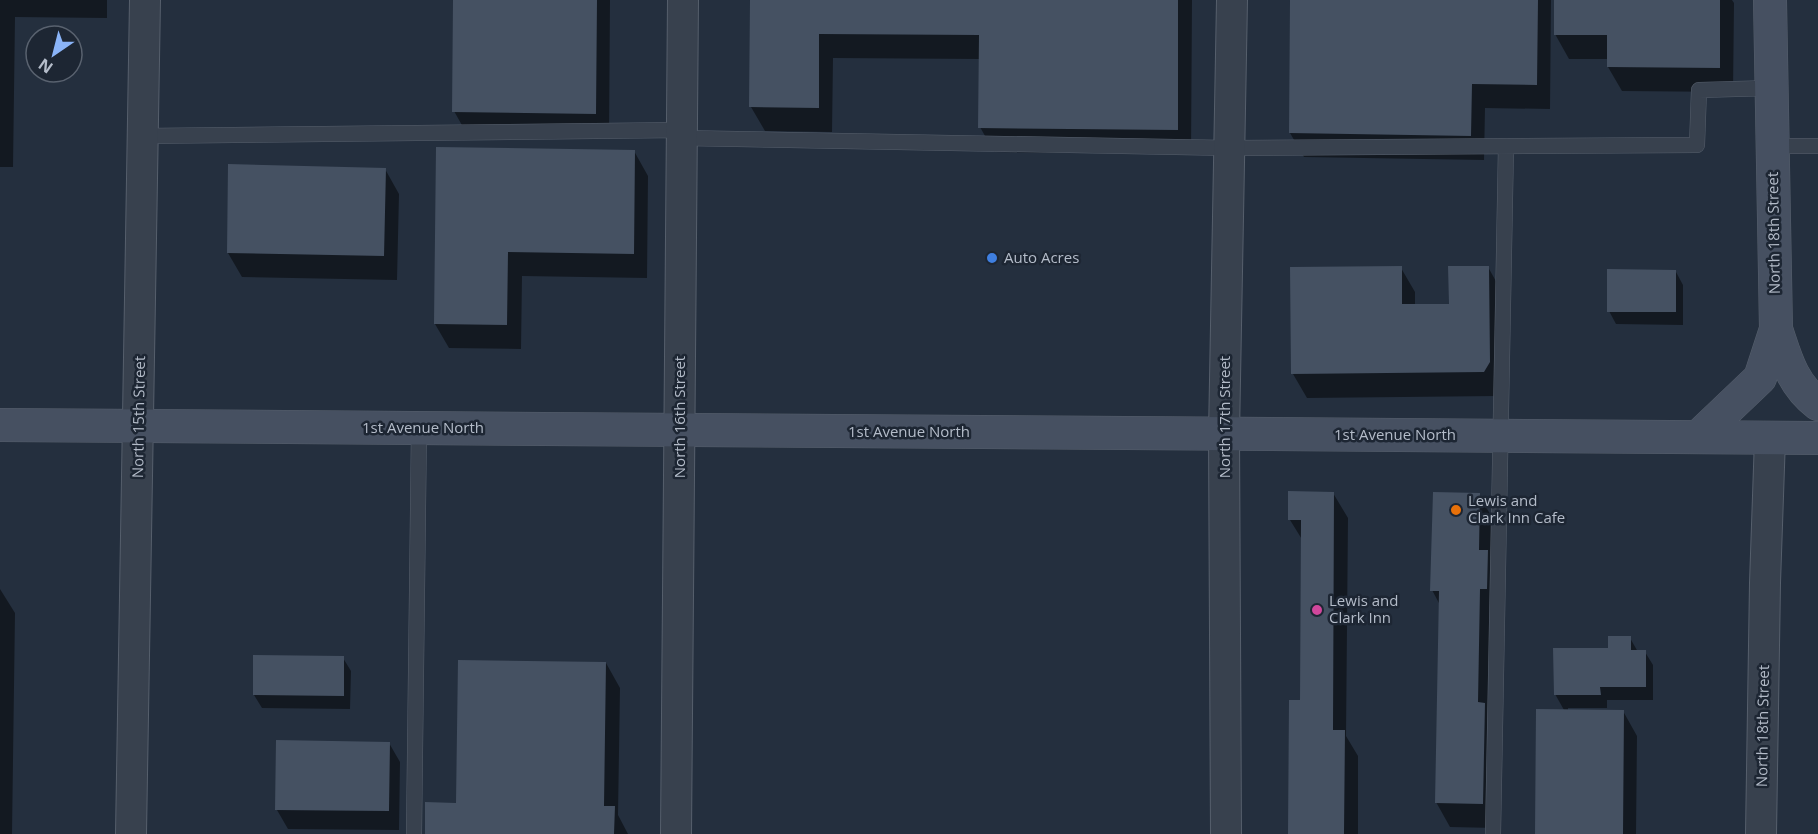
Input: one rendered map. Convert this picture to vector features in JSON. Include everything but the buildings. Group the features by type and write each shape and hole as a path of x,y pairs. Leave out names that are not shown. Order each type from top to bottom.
{"main road":[{"name":"North 18th Street","path":"1698,437 1760,378 1776,329 1770,0"},
{"path":"1776,329 1791,374 1804,394 1818,404"},
{"name":"1st Avenue North","path":"0,425 1818,438"}],"street":[{"name":"North 15th Street","path":"131,834 145,0"},
{"name":"North 16th Street","path":"676,834 683,0"},
{"name":"North 17th Street","path":"1226,834 1224,434 1232,0"},
{"name":"North 18th Street","path":"1761,834 1770,438"}],"lane":[{"path":"143,136 681,134 1229,148 1697,145 1699,90 1772,88"},
{"path":"1493,834 1506,146"},
{"path":"1773,146 1818,146"},
{"path":"414,834 419,428"}],"place":[{"name":"Auto Acres","path":"992,258"},
{"name":"Lewis and Clark Inn Cafe","path":"1456,510"},
{"name":"Lewis and Clark Inn","path":"1317,610"}]}
